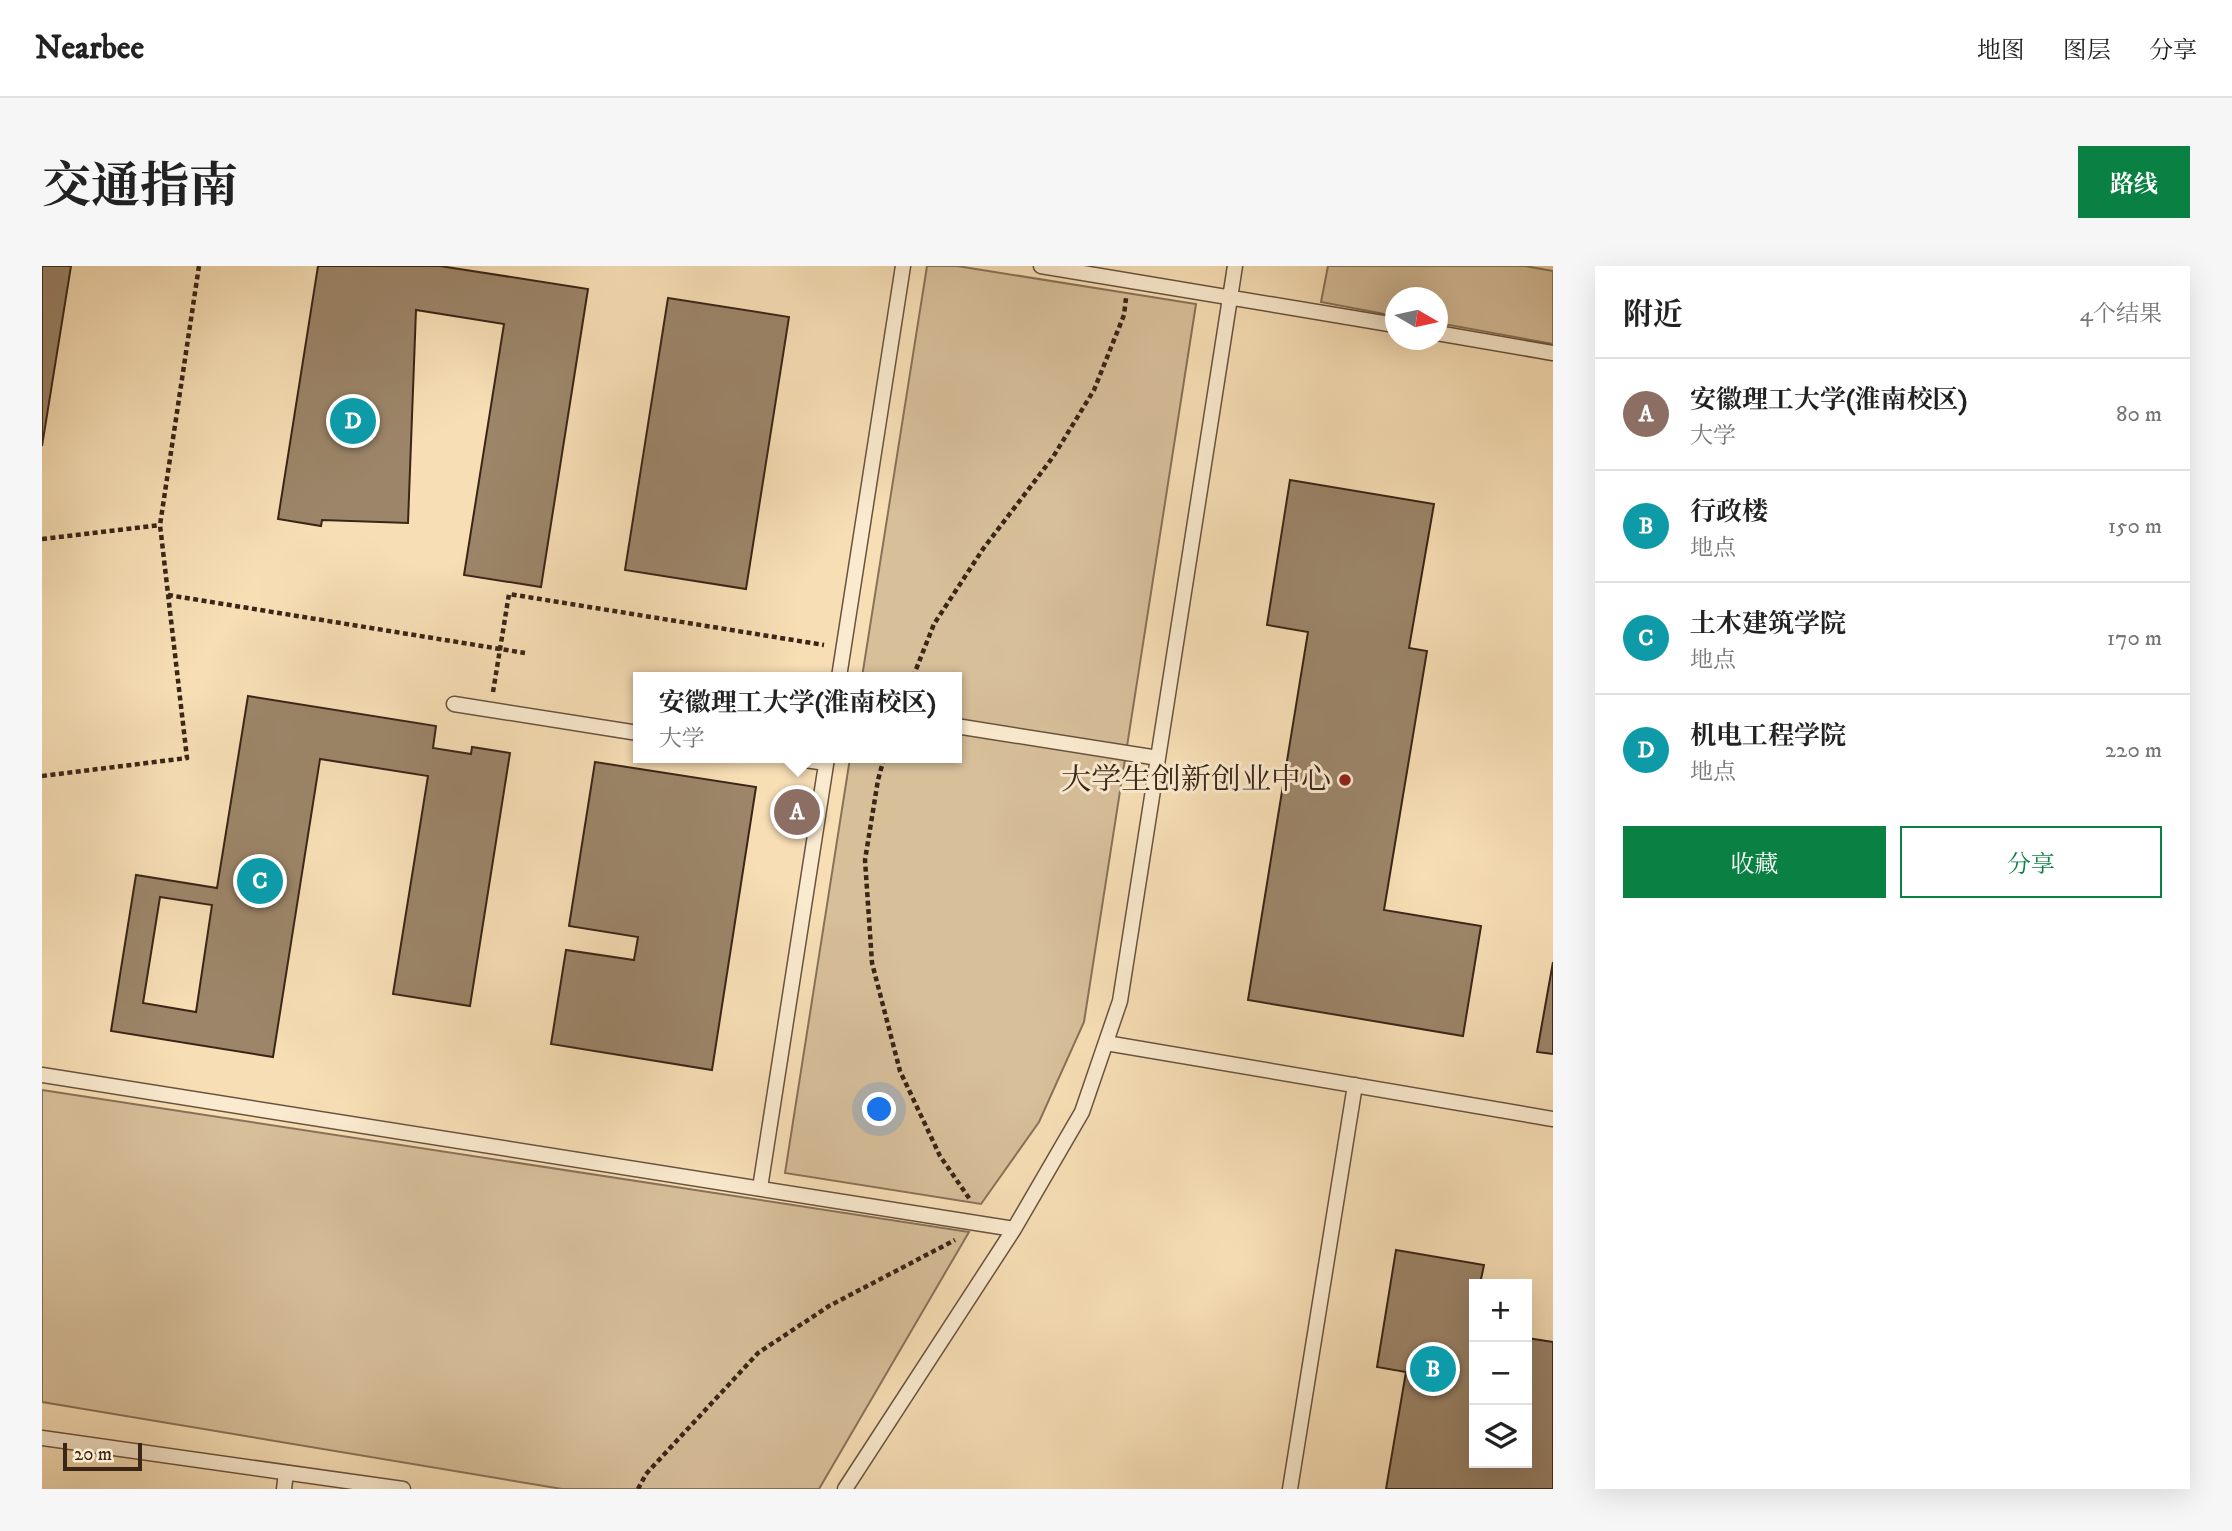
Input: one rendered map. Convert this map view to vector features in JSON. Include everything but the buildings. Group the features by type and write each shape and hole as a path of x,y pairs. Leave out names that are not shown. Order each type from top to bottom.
{"lane":[{"path":"840,672 903,266"},
{"path":"1041,266 1385,323"},
{"path":"845,1489 1014,1229 1082,1112 1120,1001 1235,266"},
{"path":"1448,334 1553,353"},
{"path":"454,704 633,732"},
{"path":"962,727 1158,758"},
{"path":"761,1188 826,763"},
{"path":"1106,1043 1553,1119"},
{"path":"42,1075 1014,1229"},
{"path":"1290,1489 1355,1085"},
{"path":"42,1438 403,1489"},
{"path":"284,1489 286,1473"}],"path":[{"path":"42,776 187,758 160,525 199,266"},
{"path":"914,672 934,624 983,549 1053,457 1094,390 1124,315 1128,280"},
{"path":"42,539 160,525"},
{"path":"490,710 509,594 844,648"},
{"path":"168,595 525,653"},
{"path":"638,1489 646,1474 758,1353 829,1306 986,1225 940,1156 900,1071 872,963 865,860 883,763"}],"shaded area":[{"path":"927,266 957,266 1196,304 1084,1022 1039,1122 981,1204 785,1173 849,763 962,763 962,672 863,672"},
{"path":"1328,266 1525,266 1553,271 1553,344 1448,325 1448,287 1385,287 1385,314 1321,302"},
{"path":"42,1090 969,1232 819,1489 562,1489 42,1402"}],"place":[{"name":"机电工程学院","path":"353,421"},
{"name":"大学生创新创业中心","path":"1345,780"},
{"name":"安徽理工大学(淮南校区)","path":"797,812"},
{"name":"土木建筑学院","path":"260,881"},
{"name":"行政楼","path":"1433,1369"}]}
